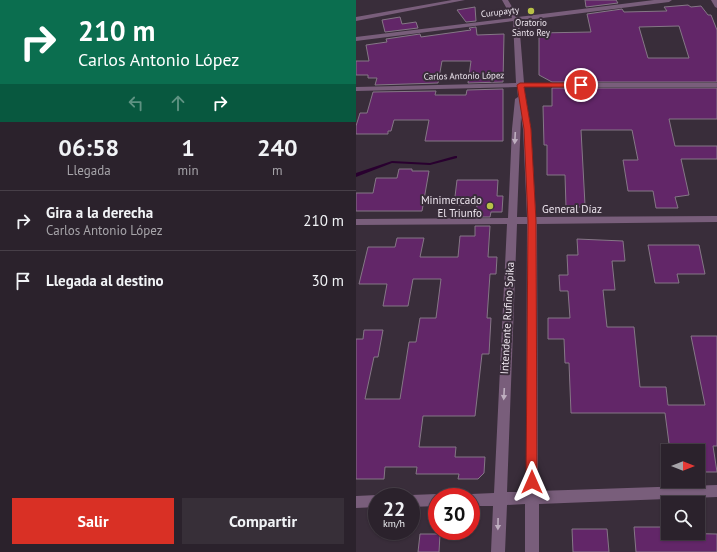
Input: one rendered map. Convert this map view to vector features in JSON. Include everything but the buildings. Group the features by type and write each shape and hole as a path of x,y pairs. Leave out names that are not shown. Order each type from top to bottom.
{"street":[{"path":"356,18 462,0"},
{"name":"Intendente Rufino Spika","path":"505,0 516,19 520,85 527,129 532,221 532,552"},
{"name":"Curupayty","path":"356,40 669,0"},
{"path":"714,0 717,6"},
{"name":"Intendente Rufino Spika","path":"498,552 499,499 516,129 520,85"},
{"name":"Carlos Antonio López","path":"356,89 520,85 717,85"},
{"name":"General Díaz","path":"356,222 717,219"},
{"path":"480,500 717,492"},
{"path":"356,502 368,501"}],"waterway":[{"path":"356,175 392,162 430,164 455,157"}],"place":[{"name":"Oratorio Santo Rey","path":"531,11"},
{"name":"Minimercado El Triunfo","path":"490,206"}],"route":[{"path":"532,482 532,221 527,129 520,85 581,85"}]}
